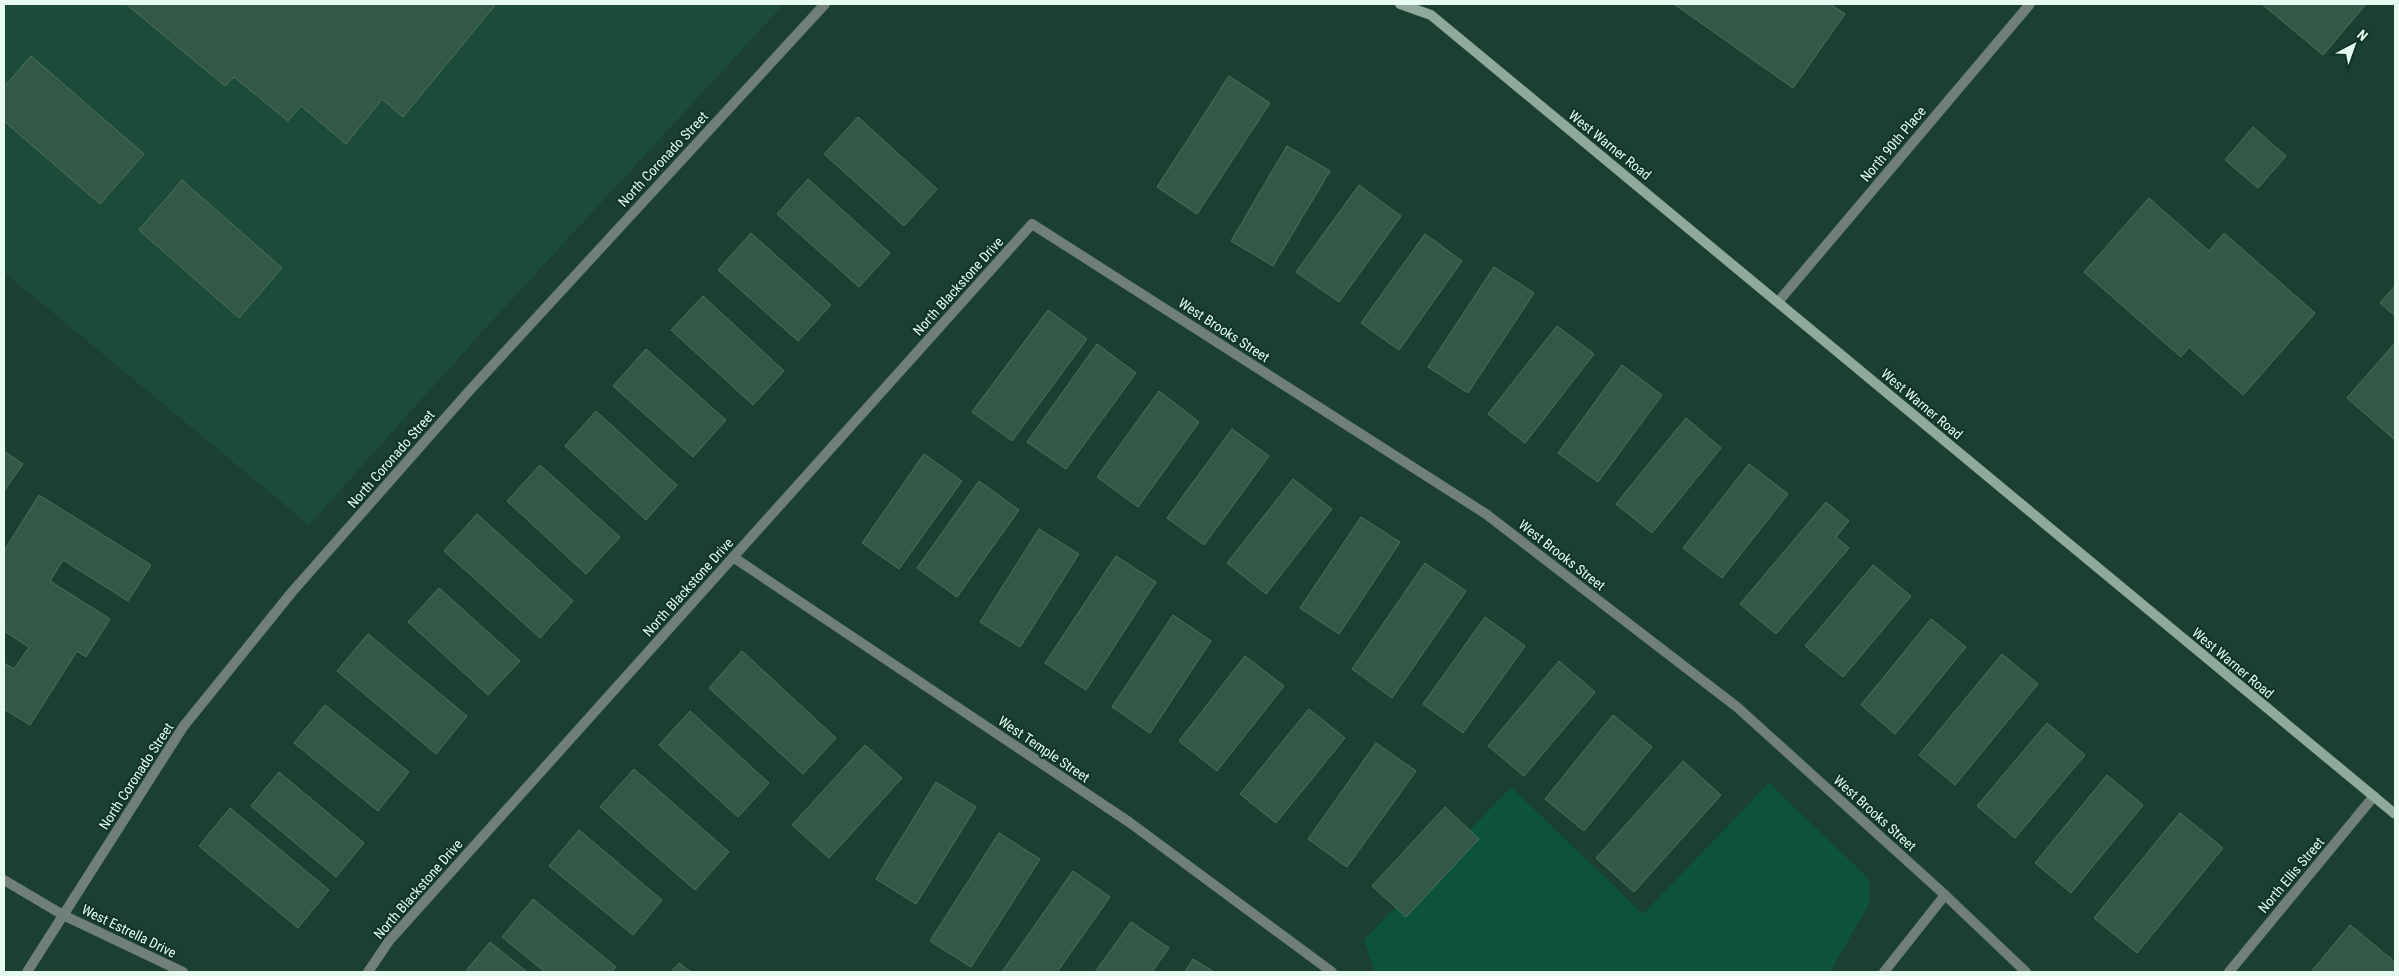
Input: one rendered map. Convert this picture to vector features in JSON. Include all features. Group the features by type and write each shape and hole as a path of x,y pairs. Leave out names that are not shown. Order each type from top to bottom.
{"main road":[{"name":"West Warner Road","path":"1400,4 1431,15"},
{"name":"West Warner Road","path":"1424,4 1431,15 2395,814"}],"street":[{"name":"North Coronado Street","path":"27,972 183,727 292,592 476,383 826,4"},
{"name":"North 90th Place","path":"1778,302 2030,4"},
{"name":"North Blackstone Drive","path":"368,972 389,941 1032,224"},
{"name":"West Brooks Street","path":"1032,224 1486,514 1737,707 1945,895 2026,972"},
{"name":"West Temple Street","path":"733,557 1129,822 1332,972"},
{"name":"North Ellis Street","path":"2229,972 2374,796"},
{"name":"West Estrella Drive","path":"4,880 63,915 183,972"},
{"path":"1884,972 1945,895"}],"shaded area":[{"path":"4,4 784,4 481,333 309,525 4,272"},
{"path":"1769,783 1869,879 1869,904 1830,972 1375,972 1364,940 1511,787 1643,914"}],"building":[{"path":"126,4 496,4 403,117 382,99 346,144 301,106 288,121 234,77 225,86"},
{"path":"1674,4 1830,4 1845,14 1793,88"},
{"path":"2262,4 2366,4 2323,55"},
{"path":"31,56 144,154 100,204 4,121 4,87"},
{"path":"1229,76 1270,103 1197,214 1157,187"},
{"path":"858,117 937,189 904,226 824,154"},
{"path":"2253,127 2286,156 2258,188 2225,160"},
{"path":"1287,146 1330,171 1273,266 1231,241"},
{"path":"808,179 890,253 859,287 777,214"},
{"path":"182,180 282,268 239,318 139,230"},
{"path":"1359,185 1401,216 1339,302 1296,272"},
{"path":"2149,198 2209,251 2224,233 2315,313 2243,395 2189,347 2181,357 2084,272"},
{"path":"751,233 831,305 798,341 718,270"},
{"path":"1425,234 1462,261 1399,350 1361,323"},
{"path":"1494,267 1534,293 1468,393 1428,367"},
{"path":"2395,286 2395,316 2380,303"},
{"path":"703,296 784,371 753,405 671,330"},
{"path":"1048,310 1087,339 1012,441 972,412"},
{"path":"1557,326 1594,354 1525,443 1488,414"},
{"path":"2395,343 2395,440 2347,398"},
{"path":"1097,344 1136,373 1066,469 1027,442"},
{"path":"646,349 726,420 693,457 613,386"},
{"path":"1622,365 1662,395 1598,482 1558,453"},
{"path":"1159,391 1199,422 1138,507 1097,477"},
{"path":"596,411 677,485 646,520 565,446"},
{"path":"1686,418 1721,448 1652,533 1616,504"},
{"path":"1232,429 1269,456 1204,545 1167,518"},
{"path":"4,451 23,464 4,491"},
{"path":"924,454 962,481 899,569 862,543"},
{"path":"1749,464 1788,494 1722,578 1683,548"},
{"path":"540,465 620,537 586,574 507,501"},
{"path":"1293,479 1332,509 1266,594 1227,563"},
{"path":"979,481 1019,510 957,597 917,568"},
{"path":"39,495 151,565 128,601 63,560 50,581 110,619 86,657 77,651 30,725 4,709 4,663 14,669 29,647 4,631 4,551"},
{"path":"1826,502 1849,521 1836,537 1849,548 1776,634 1740,604"},
{"path":"477,514 573,601 540,638 444,551"},
{"path":"1361,517 1400,542 1339,634 1300,608"},
{"path":"1039,529 1079,554 1020,647 980,622"},
{"path":"1116,556 1156,582 1086,690 1045,663"},
{"path":"1425,563 1466,591 1392,698 1352,669"},
{"path":"1873,565 1911,596 1843,677 1805,646"},
{"path":"439,588 520,661 488,695 408,622"},
{"path":"1173,615 1211,641 1150,733 1112,707"},
{"path":"1485,617 1525,646 1463,733 1423,704"},
{"path":"1931,619 1966,647 1895,734 1861,705"},
{"path":"368,634 467,716 436,754 337,671"},
{"path":"742,651 836,738 803,774 709,688"},
{"path":"2002,654 2038,684 1955,785 1919,755"},
{"path":"1245,656 1284,686 1217,771 1179,741"},
{"path":"1559,661 1595,692 1524,776 1488,746"},
{"path":"325,705 409,772 378,811 294,743"},
{"path":"1309,709 1345,738 1276,823 1240,794"},
{"path":"690,711 769,783 738,817 659,745"},
{"path":"1613,715 1652,747 1584,831 1545,799"},
{"path":"2047,723 2085,755 2015,838 1977,806"},
{"path":"1376,743 1416,771 1347,867 1308,839"},
{"path":"865,745 902,778 829,858 792,825"},
{"path":"1683,761 1721,795 1634,892 1596,858"},
{"path":"634,769 729,852 695,890 600,807"},
{"path":"279,772 364,843 336,877 251,806"},
{"path":"2107,775 2143,805 2071,893 2035,863"},
{"path":"936,782 976,807 916,904 876,879"},
{"path":"1445,807 1479,839 1406,917 1372,886"},
{"path":"230,808 329,890 298,928 199,846"},
{"path":"2180,813 2223,848 2137,953 2094,918"},
{"path":"579,830 662,900 633,935 549,866"},
{"path":"999,833 1040,859 971,967 930,941"},
{"path":"1073,871 1110,897 1057,972 1002,972"},
{"path":"533,899 616,967 611,972 545,972 502,937"},
{"path":"1131,922 1169,948 1152,972 1095,972"},
{"path":"2350,925 2395,962 2395,972 2311,972"},
{"path":"490,942 527,972 465,972"},
{"path":"1193,959 1214,972 1185,972"},
{"path":"679,963 691,972 671,972"}]}
